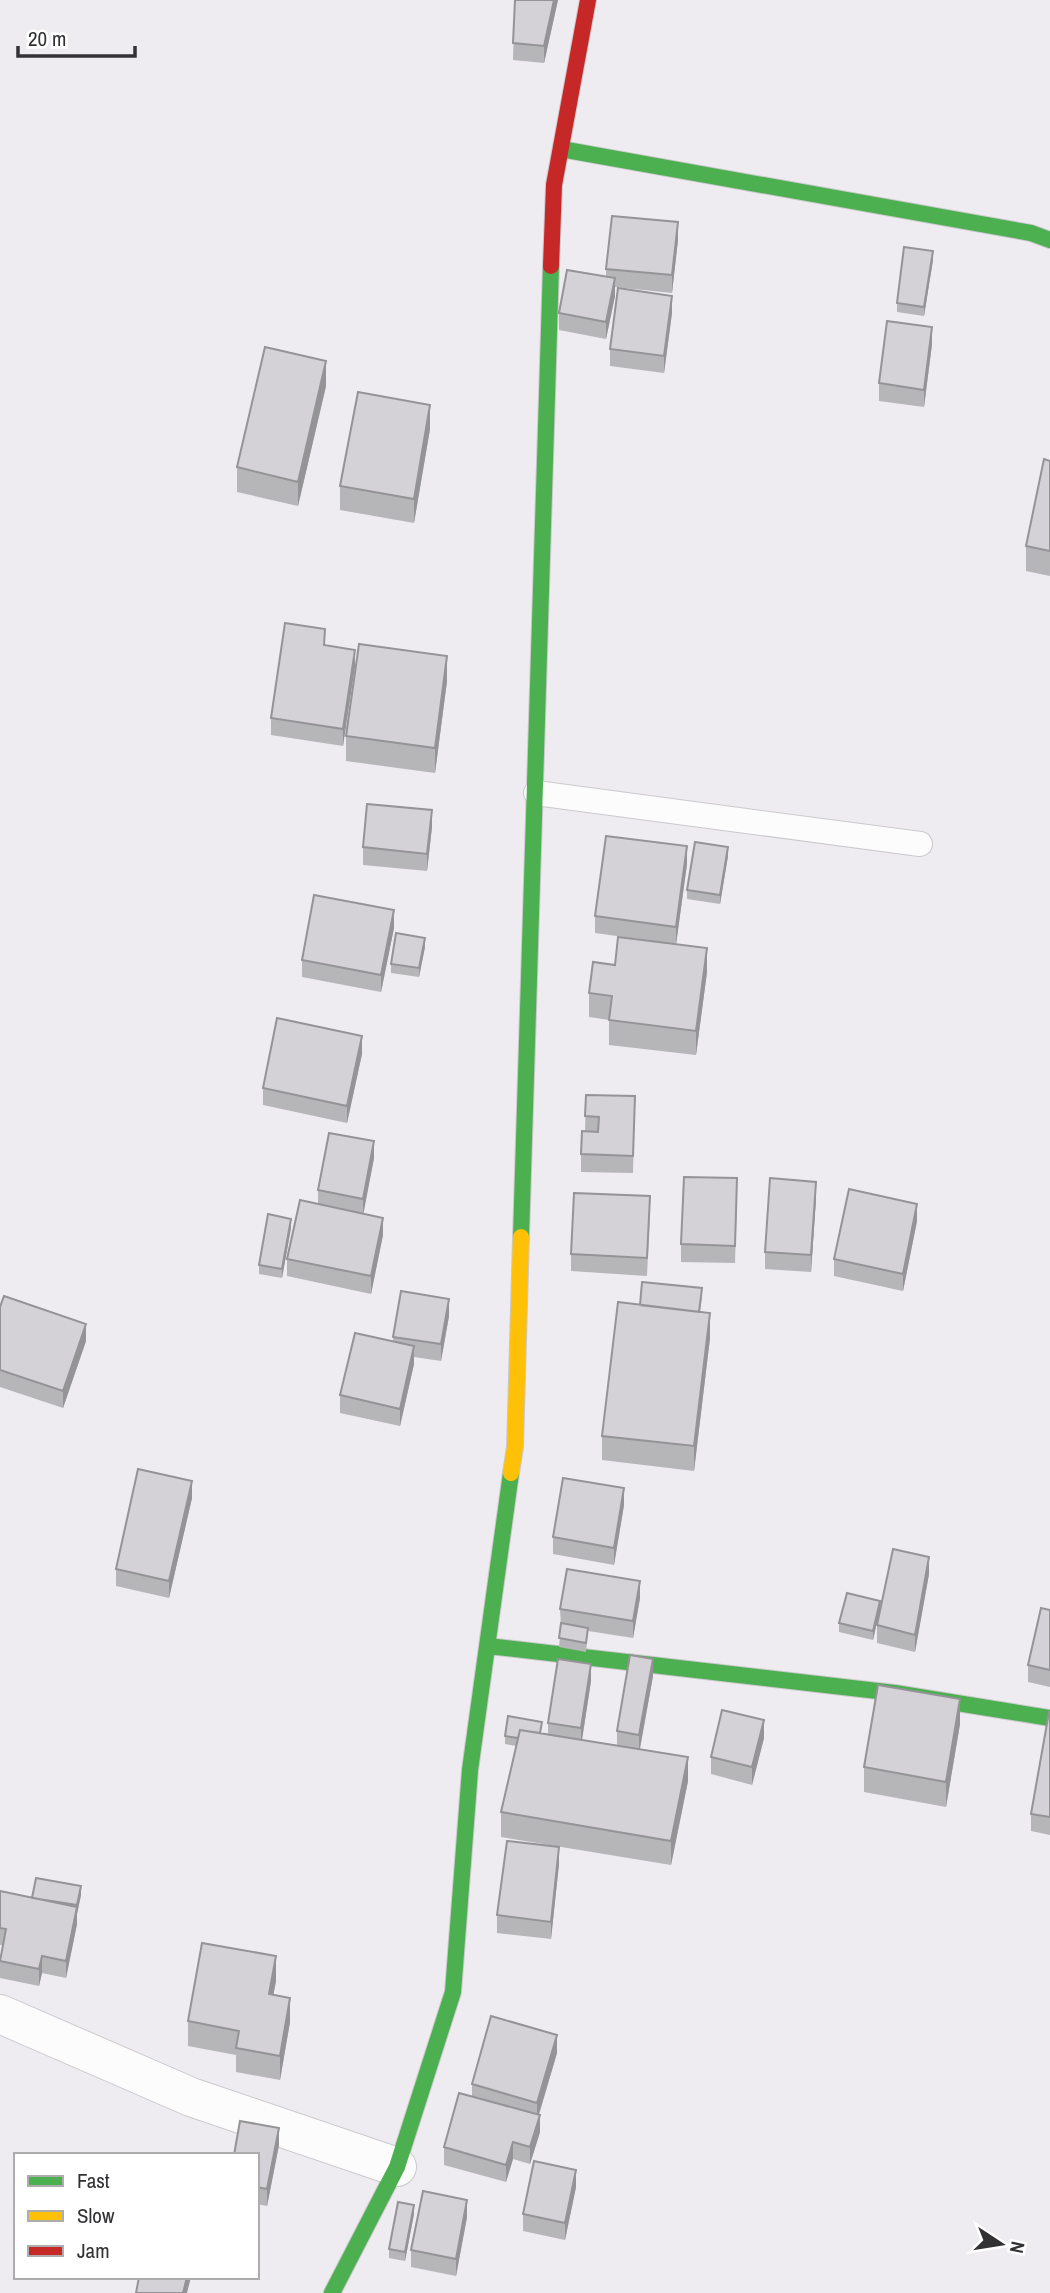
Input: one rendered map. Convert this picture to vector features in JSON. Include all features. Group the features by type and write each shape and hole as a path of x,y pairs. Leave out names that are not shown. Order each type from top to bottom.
{"main road":[{"path":"332,2293 397,2167 453,1992 470,1770 515,1447 554,186 588,0"},
{"path":"561,149 1031,233 1050,240"},
{"path":"488,1646 895,1692 1050,1718"}],"street":[{"path":"0,2014 191,2097 397,2167"}],"lane":[{"path":"536,793 920,844"}],"building":[{"path":"515,0 554,0 544,46 513,43"},
{"path":"612,216 678,222 672,275 606,269"},
{"path":"904,247 933,251 924,307 897,303"},
{"path":"567,270 615,278 606,322 559,313"},
{"path":"618,288 672,296 664,356 610,349"},
{"path":"887,321 932,327 924,390 879,383"},
{"path":"265,347 326,361 298,482 237,467"},
{"path":"358,392 430,405 414,499 340,486"},
{"path":"1044,459 1050,461 1050,551 1026,546"},
{"path":"285,623 325,629 324,645 355,650 343,729 271,718"},
{"path":"359,644 447,656 435,748 346,736"},
{"path":"367,804 432,810 427,854 363,847"},
{"path":"606,836 687,846 676,927 595,916"},
{"path":"695,842 728,847 720,895 687,890"},
{"path":"314,895 394,910 381,975 302,960"},
{"path":"396,933 425,938 419,968 391,964"},
{"path":"618,937 707,948 696,1031 609,1020 612,996 589,993 593,962 615,965"},
{"path":"277,1018 362,1036 347,1106 263,1088"},
{"path":"586,1095 635,1096 633,1156 581,1154 582,1131 598,1132 599,1117 585,1116"},
{"path":"329,1133 374,1141 363,1199 318,1190"},
{"path":"684,1177 737,1178 735,1246 681,1244"},
{"path":"770,1178 816,1182 811,1255 765,1252"},
{"path":"849,1189 917,1204 903,1274 834,1259"},
{"path":"574,1193 650,1196 647,1258 571,1254"},
{"path":"300,1200 383,1218 371,1276 287,1259"},
{"path":"268,1214 291,1219 282,1269 259,1265"},
{"path":"642,1282 702,1288 699,1312 640,1305"},
{"path":"401,1291 449,1299 441,1344 393,1337"},
{"path":"4,1296 86,1324 63,1391 0,1370 0,1307"},
{"path":"618,1302 710,1313 694,1446 602,1436"},
{"path":"355,1333 414,1346 400,1409 340,1395"},
{"path":"138,1469 192,1481 169,1581 116,1569"},
{"path":"563,1478 624,1488 614,1548 553,1537"},
{"path":"893,1549 929,1557 915,1635 877,1625"},
{"path":"567,1569 640,1581 633,1621 560,1609"},
{"path":"847,1593 880,1601 873,1631 839,1623"},
{"path":"1041,1608 1050,1610 1050,1670 1028,1665"},
{"path":"561,1623 588,1628 586,1643 559,1638"},
{"path":"630,1655 653,1659 639,1735 617,1731"},
{"path":"558,1659 591,1664 581,1728 548,1723"},
{"path":"878,1685 960,1699 946,1782 864,1767"},
{"path":"722,1710 764,1720 752,1767 711,1757"},
{"path":"1050,1712 1050,1817 1031,1814"},
{"path":"508,1716 542,1722 540,1733 520,1730 518,1738 505,1736"},
{"path":"520,1730 688,1757 671,1841 501,1812"},
{"path":"507,1841 559,1847 551,1922 497,1915"},
{"path":"36,1878 81,1886 77,1905 32,1898"},
{"path":"0,1891 77,1907 66,1961 42,1956 39,1969 0,1961 6,1929 0,1928"},
{"path":"202,1943 276,1956 269,1994 290,1998 280,2056 236,2048 239,2031 188,2021"},
{"path":"491,2016 557,2035 537,2103 472,2084"},
{"path":"459,2093 540,2115 530,2147 513,2142 506,2165 444,2147"},
{"path":"240,2121 279,2128 267,2189 259,2187 259,2153 234,2153"},
{"path":"534,2161 576,2170 565,2223 523,2214"},
{"path":"423,2191 467,2200 456,2259 411,2250"},
{"path":"398,2202 414,2205 405,2252 389,2249"},
{"path":"139,2279 186,2279 183,2293 136,2293"}],"traffic: fast":[{"path":"561,149 1031,233 1050,240"},
{"path":"521,1237 551,266"},
{"path":"332,2293 397,2167 453,1992 470,1770 511,1473"},
{"path":"488,1646 895,1693 1050,1718"}],"traffic: slow":[{"path":"511,1473 515,1447 521,1237"}],"traffic: jam":[{"path":"551,266 554,185 588,0"}]}
